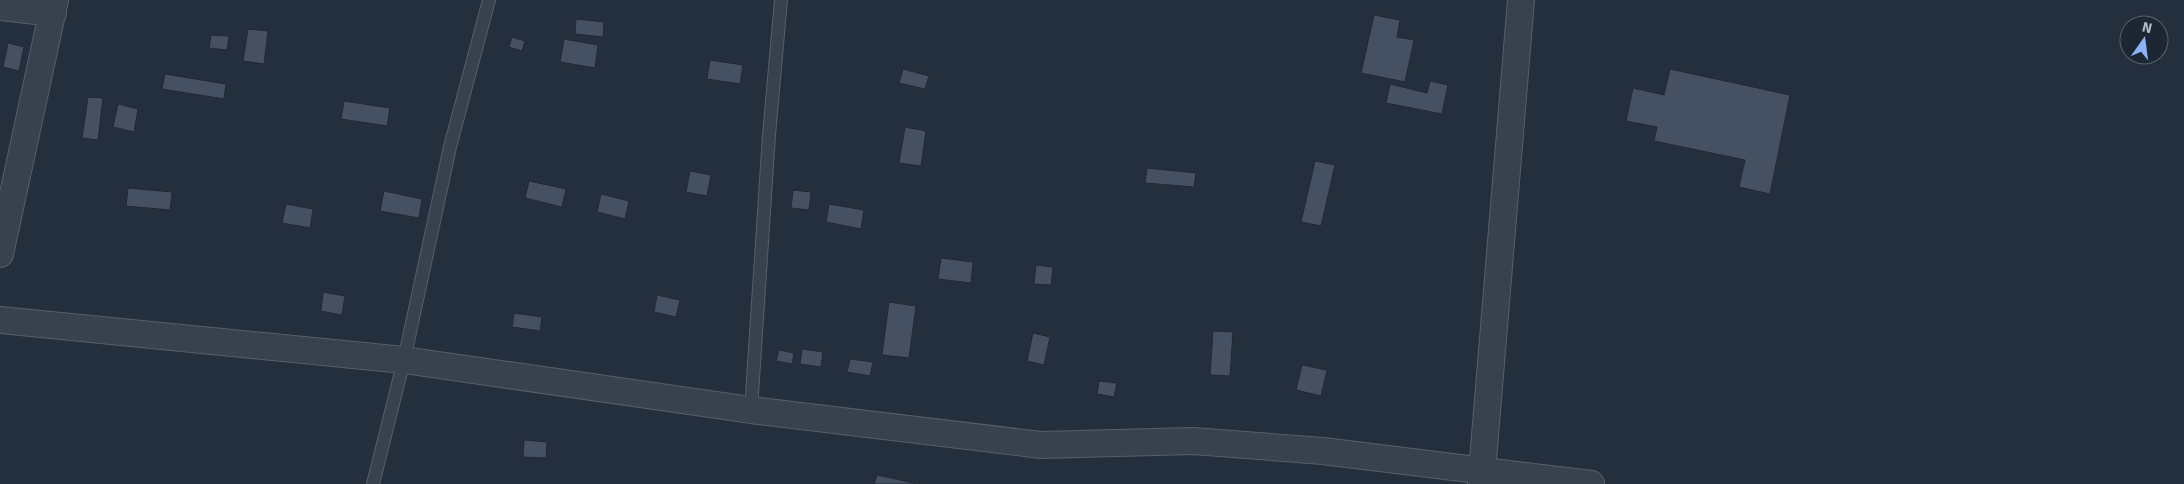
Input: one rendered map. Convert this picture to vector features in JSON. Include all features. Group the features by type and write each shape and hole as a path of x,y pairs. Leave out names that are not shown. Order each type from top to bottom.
{"street":[{"path":"1481,478 1521,0"},
{"path":"0,7 54,6 0,254"},
{"path":"0,320 404,360 751,410 1041,445 1192,441 1323,451 1481,478 1591,484"}],"lane":[{"path":"373,484 404,360 450,147 489,0"},
{"path":"751,410 769,135 782,0"}],"building":[{"path":"1374,15 1400,20 1397,37 1414,40 1405,82 1361,73"},
{"path":"576,19 604,22 603,37 575,34"},
{"path":"248,29 268,31 264,64 243,61"},
{"path":"211,35 229,36 227,50 209,48"},
{"path":"512,37 525,41 522,51 509,47"},
{"path":"564,39 598,45 595,68 560,62"},
{"path":"8,43 24,47 19,71 3,67"},
{"path":"710,60 743,65 740,84 707,79"},
{"path":"903,69 929,76 925,89 899,83"},
{"path":"1670,69 1790,95 1770,194 1739,187 1745,160 1654,141 1657,127 1626,121 1633,88 1664,95"},
{"path":"165,74 226,84 224,99 162,89"},
{"path":"1430,81 1448,85 1442,114 1386,103 1390,84 1427,93"},
{"path":"88,97 103,98 98,140 82,138"},
{"path":"344,101 390,108 387,126 341,119"},
{"path":"118,104 138,109 134,132 113,127"},
{"path":"905,127 926,131 921,166 899,163"},
{"path":"1315,161 1335,165 1321,226 1301,222"},
{"path":"1147,168 1196,173 1194,187 1145,183"},
{"path":"690,171 711,175 707,196 686,192"},
{"path":"529,181 566,189 562,207 525,198"},
{"path":"128,188 172,192 170,210 126,206"},
{"path":"793,190 811,192 809,210 791,208"},
{"path":"384,191 422,199 419,218 380,211"},
{"path":"601,194 629,201 625,219 597,212"},
{"path":"286,204 313,209 310,228 282,223"},
{"path":"829,204 864,210 861,229 826,222"},
{"path":"941,258 973,262 971,283 938,279"},
{"path":"1036,265 1053,267 1051,285 1034,284"},
{"path":"323,292 345,296 342,315 321,311"},
{"path":"657,295 680,300 676,317 654,312"},
{"path":"889,302 916,306 909,358 882,355"},
{"path":"514,313 542,317 540,331 512,327"},
{"path":"1213,331 1233,332 1230,376 1210,375"},
{"path":"1033,333 1050,337 1044,365 1027,361"},
{"path":"802,349 823,352 821,367 800,364"},
{"path":"779,350 794,353 792,364 776,361"},
{"path":"850,359 873,362 870,376 847,372"},
{"path":"1302,365 1327,370 1321,396 1296,390"},
{"path":"1099,381 1117,383 1114,397 1097,394"},
{"path":"524,440 547,442 546,458 523,457"},
{"path":"877,475 914,483 914,484 874,484"}]}
